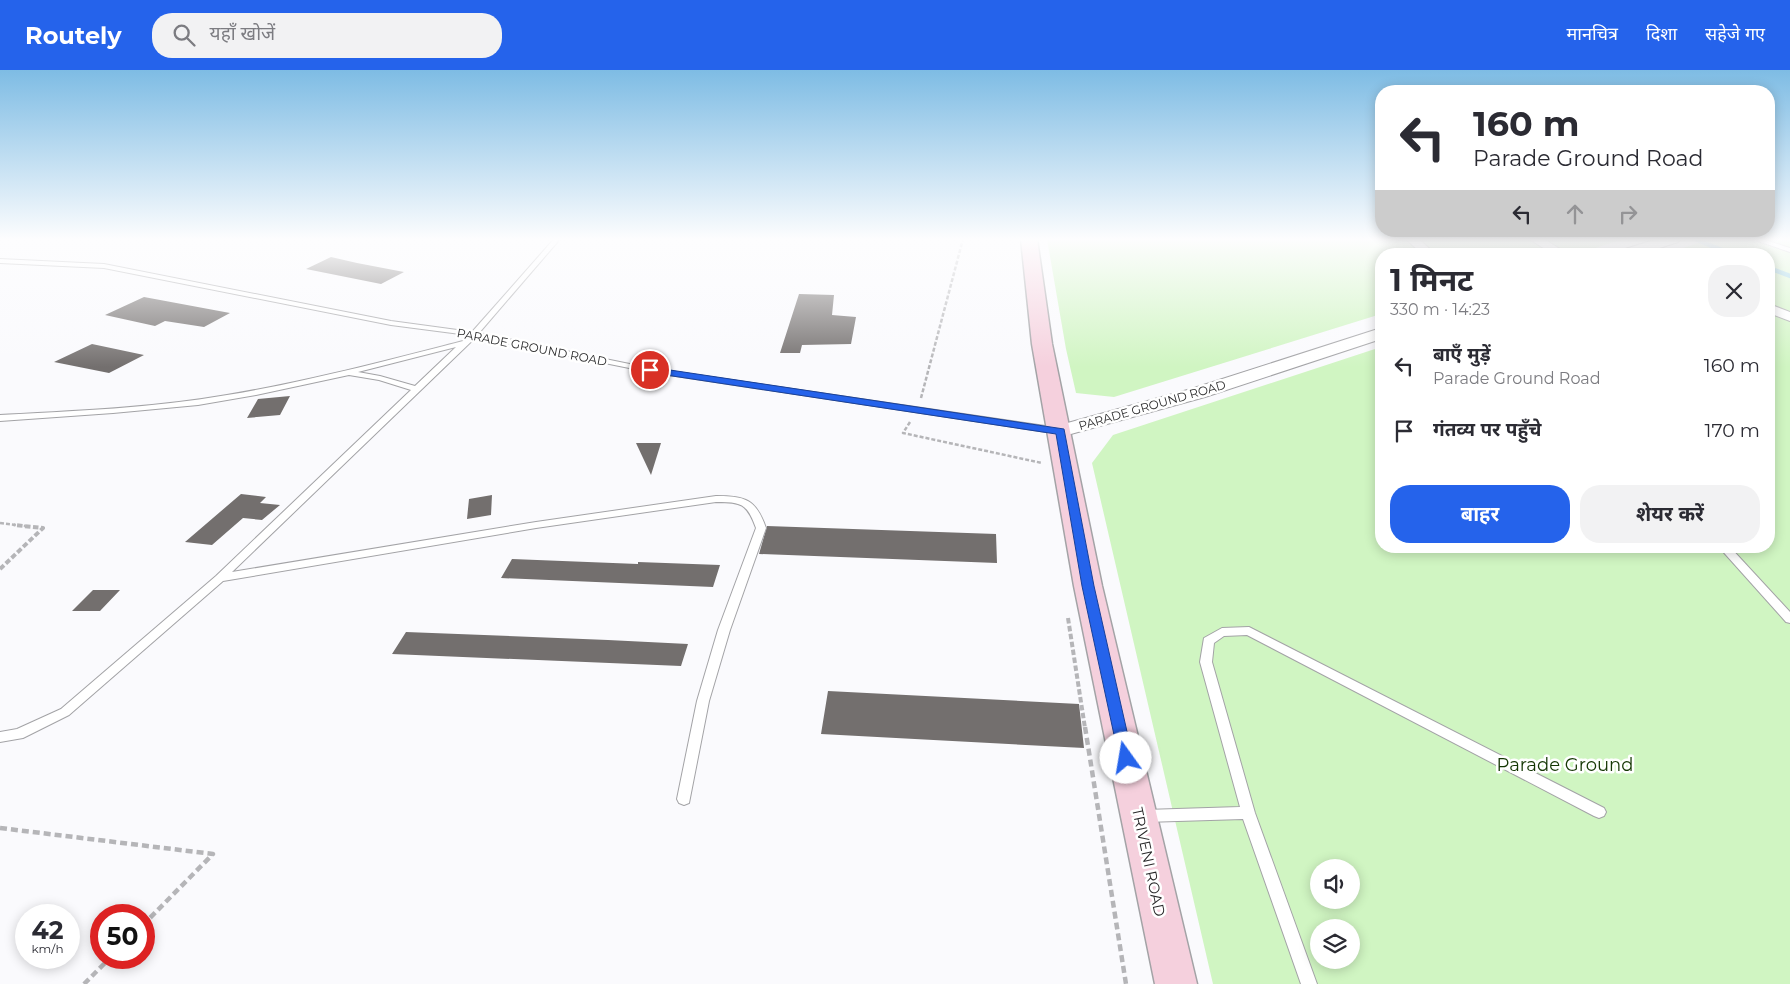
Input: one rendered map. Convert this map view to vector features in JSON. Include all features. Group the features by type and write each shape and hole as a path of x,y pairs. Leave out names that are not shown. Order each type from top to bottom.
{"main road":[{"name":"TRIVENI ROAD","path":"1034,282 1042,344 1088,586 1176,984"}],"street":[{"path":"1775,311 1790,317"},
{"name":"PARADE GROUND ROAD","path":"1060,431 1198,393 1375,336"}],"lane":[{"name":"PARADE GROUND ROAD","path":"183,282 470,338 650,370 1060,431"},
{"path":"0,737 18,734 65,712 220,578 470,338 520,282"},
{"path":"0,418 119,410 224,398 292,386 348,373 470,338"},
{"path":"348,373 380,378 417,389"},
{"path":"220,578 536,525 716,499 736,499 749,504 756,512 760,528 724,630 704,701 684,799"},
{"path":"1730,553 1790,618"},
{"path":"1309,984 1248,813 1206,662 1208,641 1222,632 1249,631 1599,812"},
{"path":"1139,816 1248,813"}],"path":[{"path":"952,282 918,409 903,433 1044,463"},
{"path":"0,523 43,528 0,569"},
{"path":"1067,610 1126,984"},
{"path":"0,828 213,854 155,913"},
{"path":"84,984 99,969"}],"green space":[{"path":"1054,282 1375,282 1375,316 1114,397 1076,393"},
{"name":"Parade Ground","path":"1775,282 1790,282 1790,984 1213,984 1092,463 1113,435 1375,349 1375,553 1775,553"}],"building":[{"path":"369,282 385,282 381,284"},
{"path":"799,294 834,295 832,315 856,317 851,344 802,345 800,353 780,353"},
{"path":"144,297 230,313 204,327 165,321 155,326 105,315"},
{"path":"92,344 144,355 109,373 54,362"},
{"path":"290,396 280,415 247,418 258,399"},
{"path":"636,443 661,443 651,475"},
{"path":"241,494 266,497 260,503 280,505 262,520 243,518 212,545 185,542"},
{"path":"492,495 491,515 467,519 469,499"},
{"path":"767,526 996,534 997,563 759,554"},
{"path":"512,559 720,565 713,587 501,578"},
{"path":"93,590 120,590 100,611 72,611"},
{"path":"406,632 688,644 681,666 392,654"},
{"path":"828,691 1079,704 1084,748 821,734"}],"route":[{"path":"650,370 1060,431 1088,586 1126,758"}]}
